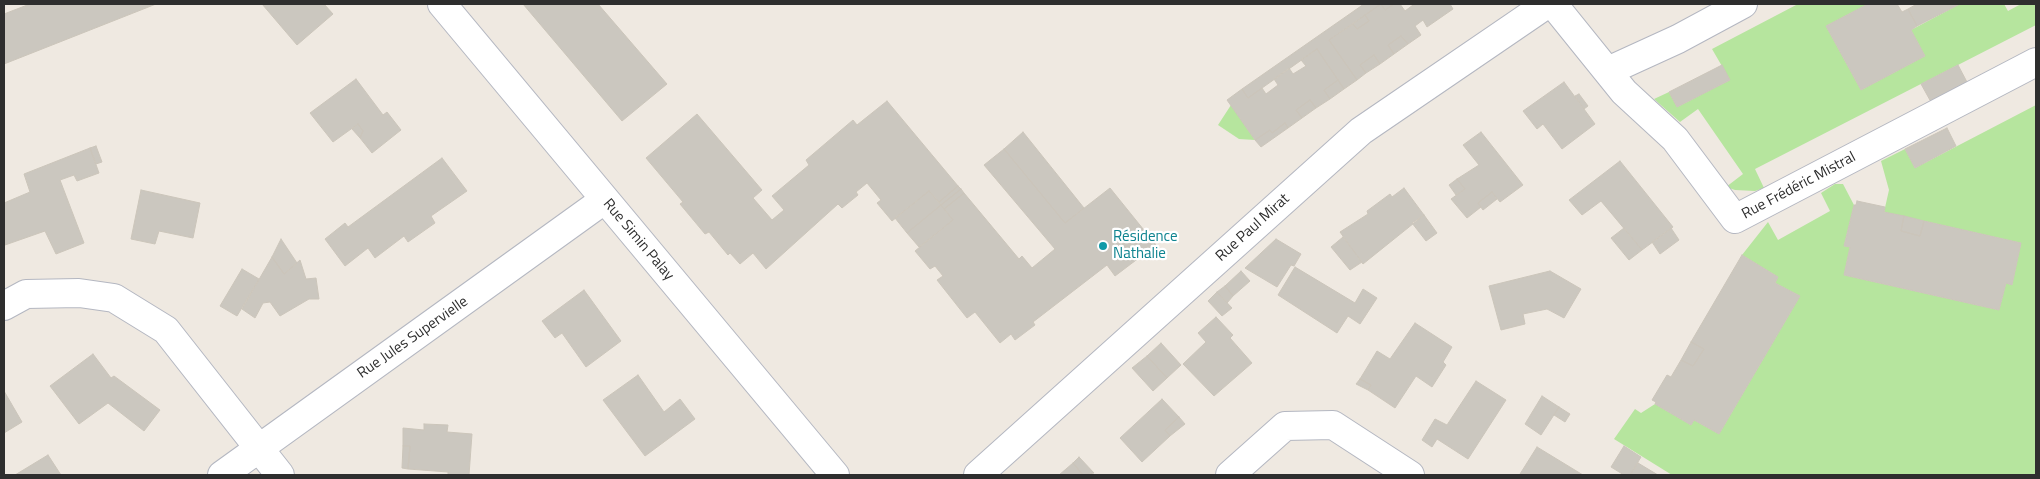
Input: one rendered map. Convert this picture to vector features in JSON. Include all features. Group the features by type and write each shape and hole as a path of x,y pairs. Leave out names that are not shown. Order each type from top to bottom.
{"street":[{"name":"Rue Simin Palay","path":"442,4 835,475"},
{"name":"Rue Paul Mirat","path":"978,475 1361,131 1547,4"},
{"name":"Rue Frédéric Mistral","path":"1553,4 1624,92 1675,139 1735,219 2036,62"},
{"path":"1608,70 1678,39 1743,4"},
{"name":"Rue Jules Supervielle","path":"222,475 604,200"},
{"path":"4,306 26,294 79,293 114,298 166,330 280,475"},
{"path":"1230,475 1285,426 1333,425 1410,475"}],"green space":[{"path":"1798,4 1868,4 1826,26 1861,90 1925,56 1911,30 1960,4 2004,4 2008,11 2021,4 2036,4 2036,25 1755,169 1764,188 1755,191 1735,190 1726,187 1743,174 1698,109 1680,122 1654,99 1669,92 1677,107 1730,80 1712,49"},
{"path":"1231,105 1255,140 1239,139 1218,125"},
{"path":"2036,105 2036,475 1672,475 1614,439 1635,409 1641,413 1655,404 1691,425 1694,420 1719,434 1800,296 1775,283 1778,277 1742,255 1768,222 1778,240 1830,211 1821,193 1835,184 1843,184 1854,205 1844,246 1850,247 1844,275 1999,310 2006,283 2012,285 2021,243 1884,212 1889,190 1881,161 1905,149 1915,168"}],"building":[{"path":"30,4 156,4 4,64 4,14"},
{"path":"262,4 324,4 333,14 297,45"},
{"path":"523,4 598,4 667,84 622,121"},
{"path":"1364,4 1381,4 1329,40 1357,80 1344,89 1317,49 1248,98 1242,89"},
{"path":"1381,4 1394,4 1385,10"},
{"path":"1381,4 1385,10 1394,4 1400,4 1405,11 1413,5 1411,4 1450,4 1453,9 1427,27 1423,20 1415,26 1421,35 1408,44 1401,36 1388,45 1394,54 1380,64 1374,55 1360,65 1366,73 1357,80 1329,40 1353,24 1357,29 1369,21 1365,15"},
{"path":"1868,4 1897,4 1902,12 1908,9 1917,26 1911,30 1925,56 1861,90 1826,26"},
{"path":"1917,4 1960,4 1917,26 1908,9"},
{"path":"1365,15 1369,21 1357,29 1353,24"},
{"path":"1401,36 1408,44 1394,54 1388,45"},
{"path":"1317,49 1338,80 1324,90 1330,99 1316,108 1310,100 1296,110 1302,118 1288,128 1285,123 1272,133 1270,130 1255,140 1227,100 1242,89 1248,98 1262,88 1266,94 1278,85 1274,79 1289,68 1293,74 1306,66 1301,60"},
{"path":"1374,55 1380,64 1366,73 1360,65"},
{"path":"1722,65 1730,80 1677,107 1669,92"},
{"path":"1958,65 1968,84 1931,102 1921,84"},
{"path":"356,79 383,115 387,112 401,130 372,153 360,138 363,131 358,124 333,142 310,113"},
{"path":"1338,80 1344,89 1330,99 1324,90"},
{"path":"1564,82 1595,124 1562,149 1543,124 1537,129 1523,111"},
{"path":"1579,94 1588,106 1584,109 1575,96"},
{"path":"1310,100 1316,108 1302,118 1296,110"},
{"path":"887,101 958,186 939,202 929,191 892,221 877,203 881,200 867,183 856,192 858,195 842,208 838,204 766,269 753,253 740,264 730,253 728,255 709,232 705,234 680,204 683,202 646,158 697,114 762,190 753,198 772,220 784,210 772,196 809,165 806,160 853,120 857,125"},
{"path":"1285,123 1288,128 1261,147 1255,140 1270,130 1272,133"},
{"path":"358,124 363,131 360,138 352,129"},
{"path":"1947,128 1956,146 1915,168 1905,149"},
{"path":"1023,132 1084,208 1065,223 1004,149"},
{"path":"1481,132 1523,185 1500,202 1492,192 1478,203 1481,207 1467,218 1451,199 1465,189 1457,179 1479,165 1463,145"},
{"path":"96,146 102,162 96,164 90,148"},
{"path":"90,148 99,173 77,181 74,175 60,180 84,243 56,254 45,231 5,245 4,203 30,192 24,174"},
{"name":"Résidence Nathalie","path":"1004,149 1065,223 1110,188 1156,245 1115,276 1107,265 1033,322 1035,325 1015,340 1011,334 1000,343 975,312 967,318 937,280 943,276 935,266 930,269 915,251 953,220 944,209 964,193 1019,259 1022,256 1032,268 1055,249 984,165"},
{"path":"442,158 467,191 431,216 435,223 408,242 404,236 375,258 368,248 345,266 325,239 345,223 348,227"},
{"path":"1620,161 1673,227 1642,250 1601,201 1582,215 1569,200"},
{"path":"1457,179 1465,189 1456,195 1449,185"},
{"path":"958,186 961,189 941,205 939,202"},
{"path":"1404,188 1424,215 1363,264 1340,232 1368,214 1367,211 1390,194 1392,197"},
{"path":"961,189 964,193 944,209 941,205"},
{"path":"141,190 200,203 193,238 159,231 155,244 131,239"},
{"path":"929,191 941,205 907,233 895,218"},
{"path":"1492,192 1497,199 1483,210 1478,203"},
{"path":"1857,201 1885,207 1884,212 1904,216 1901,231 1920,236 1924,221 2021,243 2012,285 2006,283 1999,310 1844,275 1850,247 1844,246 1854,205 1856,205"},
{"path":"941,205 953,220 919,247 907,233"},
{"path":"1424,215 1437,233 1426,241 1412,223"},
{"path":"1904,216 1924,221 1920,236 1901,231"},
{"path":"1624,228 1642,250 1629,260 1611,238"},
{"path":"1671,228 1679,240 1660,254 1652,242"},
{"path":"1343,237 1362,262 1350,270 1331,247"},
{"path":"281,239 297,263 284,274 272,257"},
{"path":"1276,239 1301,254 1294,266 1291,265 1277,287 1245,268"},
{"path":"1742,255 1778,277 1775,283 1800,296 1719,434 1694,420 1691,425 1655,404 1656,402 1652,400 1667,375 1671,377 1681,360 1693,366 1704,349 1691,342"},
{"path":"272,257 284,274 300,260 306,279 316,278 319,299 309,299 280,316 270,302 263,303 255,318 242,309"},
{"path":"1295,267 1355,303 1363,289 1377,298 1360,324 1348,316 1337,333 1278,295"},
{"path":"242,269 259,279 237,316 220,306"},
{"path":"1241,271 1250,281 1233,296 1225,286"},
{"path":"1550,271 1581,289 1564,318 1547,309 1523,314 1525,324 1501,330 1489,286"},
{"path":"1225,286 1233,296 1227,303 1217,292"},
{"path":"584,290 621,341 586,367 562,333 555,338 542,321"},
{"path":"1217,292 1232,308 1222,316 1208,301"},
{"path":"1216,317 1233,335 1230,338 1252,363 1214,396 1183,364 1206,342 1198,333"},
{"path":"1415,323 1452,347 1443,362 1446,365 1432,387 1416,376 1395,408 1368,390 1371,385 1360,379 1377,351 1390,359"},
{"path":"1691,342 1704,349 1693,366 1681,360"},
{"path":"1161,343 1181,365 1167,378 1147,356"},
{"path":"93,354 111,378 114,376 160,410 144,431 108,403 79,424 50,386"},
{"path":"1147,356 1167,378 1153,391 1132,368"},
{"path":"638,375 664,412 680,399 695,419 645,456 603,400"},
{"path":"1360,379 1371,385 1368,390 1356,384"},
{"path":"1476,381 1506,400 1468,459 1437,439 1432,447 1422,440 1435,419 1447,425"},
{"path":"4,391 22,422 4,433"},
{"path":"1542,396 1559,407 1541,435 1525,424"},
{"path":"1162,399 1179,417 1165,430 1170,436 1142,462 1120,438"},
{"path":"1559,407 1570,414 1565,422 1554,415"},
{"path":"1179,417 1185,424 1170,436 1165,430"},
{"path":"424,424 448,425 447,432 472,434 469,475 448,475 448,472 408,469 410,446 403,446 403,428 424,430"},
{"path":"403,446 410,446 408,469 402,468"},
{"path":"1624,446 1641,457 1630,475 1624,475 1611,467"},
{"path":"1537,447 1583,475 1520,474"},
{"path":"48,455 61,475 15,475"},
{"path":"1079,457 1094,473 1083,475 1073,463"},
{"path":"1073,463 1083,475 1059,475"},
{"path":"1638,463 1658,475 1630,475"}],"place":[{"name":"Résidence Nathalie","path":"1103,246"}]}
